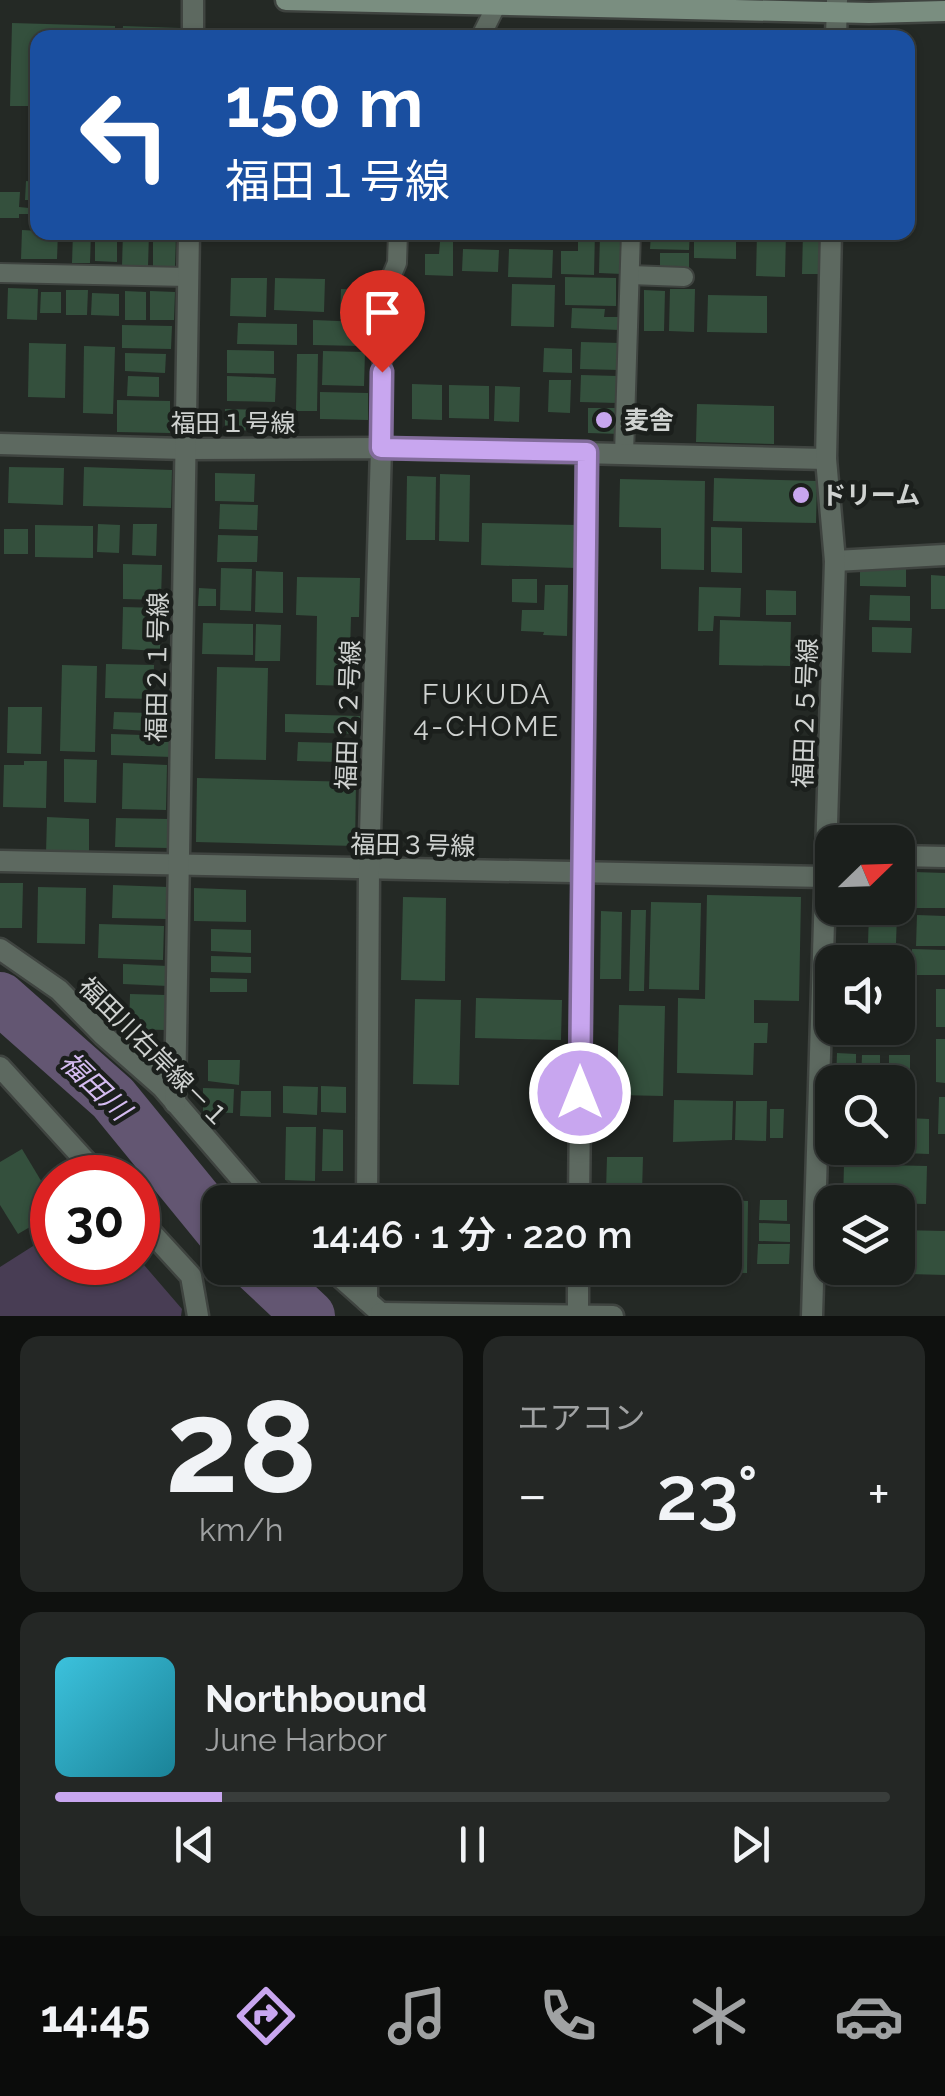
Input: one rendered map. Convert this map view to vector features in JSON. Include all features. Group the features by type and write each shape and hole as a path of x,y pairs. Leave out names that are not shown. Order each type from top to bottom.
{"main road":[{"path":"286,0 837,6 945,11"}],"street":[{"path":"193,0 193,30"},
{"name":"福田２１号線","path":"175,1103 189,240"},
{"name":"福田２５号線","path":"830,825 835,562 826,459 832,240"},
{"name":"福田１号線","path":"0,444 826,459"},
{"name":"福田２２号線","path":"367,1185 369,870 381,448"},
{"path":"579,1185 587,452"},
{"path":"835,562 945,555"},
{"path":"915,856 945,857"},
{"name":"福田３号線","path":"0,860 815,877"},
{"name":"福田２５号線","path":"812,1316 824,925"},
{"name":"福田川右岸線－１","path":"0,950 59,990 175,1103 246,1185"},
{"path":"0,1067 80,1155"},
{"path":"160,1242 191,1276 198,1316"},
{"path":"349,1285 377,1310 614,1316"},
{"path":"371,1285 377,1310"},
{"path":"578,1285 578,1316"}],"lane":[{"path":"484,30 497,4"},
{"name":"福田２２号線","path":"381,448 383,296 397,263 398,240"},
{"path":"624,454 631,240"},
{"path":"0,273 188,277"},
{"path":"630,275 684,277"}],"shaded area":[{"path":"30,1248 30,1285 160,1284 182,1309 181,1316 0,1316 0,1267"}],"building":[{"path":"12,23 115,26 115,30 30,30 30,106 10,106"},
{"path":"123,26 181,28 181,30 123,30"},
{"path":"26,181 30,181 30,200 25,200"},
{"path":"0,192 20,192 19,207 29,208 29,214 0,218"},
{"path":"22,230 30,230 30,240 58,240 57,259 21,259"},
{"path":"73,240 91,240 90,263 72,263"},
{"path":"95,240 117,240 117,262 95,261"},
{"path":"123,240 149,240 148,267 122,266"},
{"path":"153,240 176,240 175,267 153,266"},
{"path":"578,240 595,240 594,275 561,274 561,251 578,251"},
{"path":"600,240 623,240 622,274 599,273"},
{"path":"651,240 690,240 689,250 650,249"},
{"path":"694,240 736,240 736,259 694,258"},
{"path":"757,240 786,240 785,277 756,276"},
{"path":"803,240 824,240 823,274 802,274"},
{"path":"440,242 453,242 453,276 425,275 425,254 439,254"},
{"path":"463,249 499,250 498,272 462,271"},
{"path":"509,249 553,250 552,278 508,277"},
{"path":"660,253 689,253 689,272 660,272"},
{"path":"565,277 616,278 616,306 565,305"},
{"path":"231,278 267,278 266,317 230,316"},
{"path":"275,278 325,279 324,312 274,310"},
{"path":"512,284 555,285 554,327 511,326"},
{"path":"8,288 38,289 37,320 7,319"},
{"path":"341,289 373,290 372,319 340,319"},
{"path":"670,289 695,289 694,332 669,331"},
{"path":"66,290 88,290 87,315 66,315"},
{"path":"644,290 665,291 664,331 644,331"},
{"path":"125,291 146,292 146,320 125,320"},
{"path":"150,291 175,292 174,320 150,320"},
{"path":"41,292 61,292 61,313 40,313"},
{"path":"92,293 119,294 119,316 91,315"},
{"path":"708,295 767,296 767,333 707,332"},
{"path":"572,308 605,309 604,317 619,317 619,330 571,328"},
{"path":"313,320 363,322 362,346 313,345"},
{"path":"238,323 297,324 297,345 237,344"},
{"path":"122,325 172,326 171,349 122,348"},
{"path":"581,342 620,343 619,370 580,369"},
{"path":"29,343 66,344 65,398 28,397"},
{"path":"84,346 115,347 113,414 83,413"},
{"path":"544,348 572,349 572,373 543,372"},
{"path":"227,350 274,351 274,374 227,373"},
{"path":"323,351 365,352 364,386 322,385"},
{"path":"125,353 166,354 165,373 125,371"},
{"path":"297,354 318,354 317,411 296,411"},
{"path":"581,375 618,376 618,403 580,402"},
{"path":"128,376 159,377 159,397 127,396"},
{"path":"227,376 276,378 275,402 227,401"},
{"path":"549,380 571,380 570,413 548,412"},
{"path":"412,384 442,385 442,420 412,419"},
{"path":"449,385 489,386 489,419 449,418"},
{"path":"495,386 520,387 519,422 494,421"},
{"path":"320,392 368,393 368,420 320,419"},
{"path":"117,400 170,401 170,433 117,432"},
{"path":"697,404 774,406 774,444 696,442"},
{"path":"588,408 621,408 621,434 588,433"},
{"path":"225,409 270,410 270,431 225,430"},
{"path":"9,467 64,468 63,505 8,503"},
{"path":"84,467 172,470 171,508 83,506"},
{"path":"215,473 255,474 254,502 215,501"},
{"path":"440,474 470,475 469,542 439,541"},
{"path":"407,476 436,477 435,540 406,540"},
{"path":"714,478 817,481 816,523 713,521"},
{"path":"620,479 705,481 704,570 661,569 661,528 619,527"},
{"path":"220,504 258,505 257,530 219,529"},
{"path":"482,523 577,525 576,568 481,565"},
{"path":"98,524 120,525 119,553 97,552"},
{"path":"133,524 157,524 156,556 132,555"},
{"path":"35,525 93,526 93,558 35,557"},
{"path":"711,527 742,528 742,573 711,572"},
{"path":"4,529 28,529 28,554 4,554"},
{"path":"218,535 258,536 257,562 217,562"},
{"path":"123,564 162,565 161,600 123,599"},
{"path":"860,565 906,566 906,587 860,586"},
{"path":"221,568 252,569 251,611 220,610"},
{"path":"256,571 283,572 283,613 255,612"},
{"path":"931,575 945,576 945,609 931,609"},
{"path":"297,577 360,578 359,617 351,617 349,686 316,685 317,616 296,615"},
{"path":"512,579 537,579 537,603 512,602"},
{"path":"545,585 568,585 567,636 521,631 522,610 544,610"},
{"path":"699,587 741,588 740,617 714,616 713,631 698,631"},
{"path":"199,588 216,589 216,606 198,606"},
{"path":"766,590 796,591 796,615 766,615"},
{"path":"870,595 910,596 910,621 869,620"},
{"path":"123,607 161,608 160,651 122,649"},
{"path":"720,620 791,622 790,666 719,665"},
{"path":"203,623 253,624 253,655 202,654"},
{"path":"256,624 281,625 280,661 255,661"},
{"path":"872,627 912,628 911,653 872,652"},
{"path":"106,664 154,665 153,699 105,698"},
{"path":"62,665 97,666 95,752 60,751"},
{"path":"217,667 268,668 266,760 215,759"},
{"path":"8,707 42,707 41,754 7,753"},
{"path":"114,712 150,713 150,731 113,729"},
{"path":"285,714 360,716 360,734 285,732"},
{"path":"111,734 173,736 172,757 111,755"},
{"path":"298,742 341,743 340,762 297,761"},
{"path":"64,759 97,760 96,803 64,802"},
{"path":"24,761 47,761 46,808 3,807 4,765 24,765"},
{"path":"123,763 167,765 166,810 122,809"},
{"path":"197,778 356,782 355,846 196,842"},
{"path":"47,817 89,819 89,854 46,853"},
{"path":"116,818 169,819 168,848 115,847"},
{"path":"915,872 945,873 945,908 915,908"},
{"path":"0,883 23,883 22,928 0,928"},
{"path":"113,885 168,887 167,919 112,918"},
{"path":"38,887 86,888 85,944 37,943"},
{"path":"194,888 246,890 246,922 194,921"},
{"path":"707,895 801,897 799,1001 754,1000 754,1023 768,1023 767,1043 754,1043 753,1075 677,1073 678,998 705,999"},
{"path":"403,897 446,898 445,981 401,980"},
{"path":"651,902 701,903 699,990 649,989"},
{"path":"631,910 646,910 644,991 629,991"},
{"path":"601,911 622,912 621,979 600,979"},
{"path":"917,915 945,916 945,946 916,946"},
{"path":"99,924 164,926 163,960 98,958"},
{"path":"869,925 897,925 896,943 868,943"},
{"path":"211,929 251,930 251,953 211,951"},
{"path":"915,949 945,950 945,975 915,975"},
{"path":"211,956 251,957 251,973 211,972"},
{"path":"123,964 168,966 168,986 123,984"},
{"path":"210,978 247,979 247,992 210,992"},
{"path":"936,989 945,989 945,1027 936,1027"},
{"path":"130,994 166,995 165,1030 129,1029"},
{"path":"476,998 562,1000 561,1040 475,1038"},
{"path":"415,999 461,1000 459,1085 413,1084"},
{"path":"619,1005 665,1006 663,1096 617,1095"},
{"path":"936,1039 945,1039 945,1083 936,1082"},
{"path":"837,1053 856,1054 856,1065 837,1065"},
{"path":"862,1055 880,1055 880,1065 862,1065"},
{"path":"889,1055 910,1055 910,1065 889,1065"},
{"path":"208,1060 240,1060 239,1085 208,1081"},
{"path":"283,1086 318,1087 317,1115 283,1113"},
{"path":"321,1086 346,1087 346,1113 321,1112"},
{"path":"203,1088 234,1089 233,1113 203,1112"},
{"path":"241,1091 271,1091 271,1117 240,1116"},
{"path":"939,1097 945,1097 945,1134 938,1134"},
{"path":"674,1100 733,1101 732,1140 673,1142"},
{"path":"736,1101 767,1101 766,1141 735,1140"},
{"path":"770,1109 784,1109 783,1138 770,1138"},
{"path":"915,1118 929,1119 929,1154 915,1153"},
{"path":"286,1127 316,1127 315,1181 285,1180"},
{"path":"323,1129 343,1130 343,1171 322,1171"},
{"path":"22,1149 30,1162 30,1227 18,1234 0,1205 0,1162"},
{"path":"607,1157 643,1157 642,1185 606,1185"},
{"path":"844,1165 927,1166 926,1204 915,1204 915,1185 843,1185"},
{"path":"760,1200 787,1200 787,1221 759,1220"},
{"path":"742,1201 748,1201 747,1273 742,1273"},
{"path":"759,1223 790,1224 790,1242 759,1241"},
{"path":"915,1230 945,1231 945,1275 915,1274"},
{"path":"758,1244 790,1244 789,1264 757,1264"}],"waterway":[{"name":"福田川","path":"0,998 113,1098 202,1207"},
{"name":"福田川","path":"276,1285 309,1316"}],"place":[{"name":"麦舎","path":"604,420"},
{"name":"ドリーム","path":"801,495"}],"district":[{"name":"FUKUDA 4-CHOME","path":"487,710"}],"route":[{"path":"382,372 381,448 587,452 580,1093"}]}
